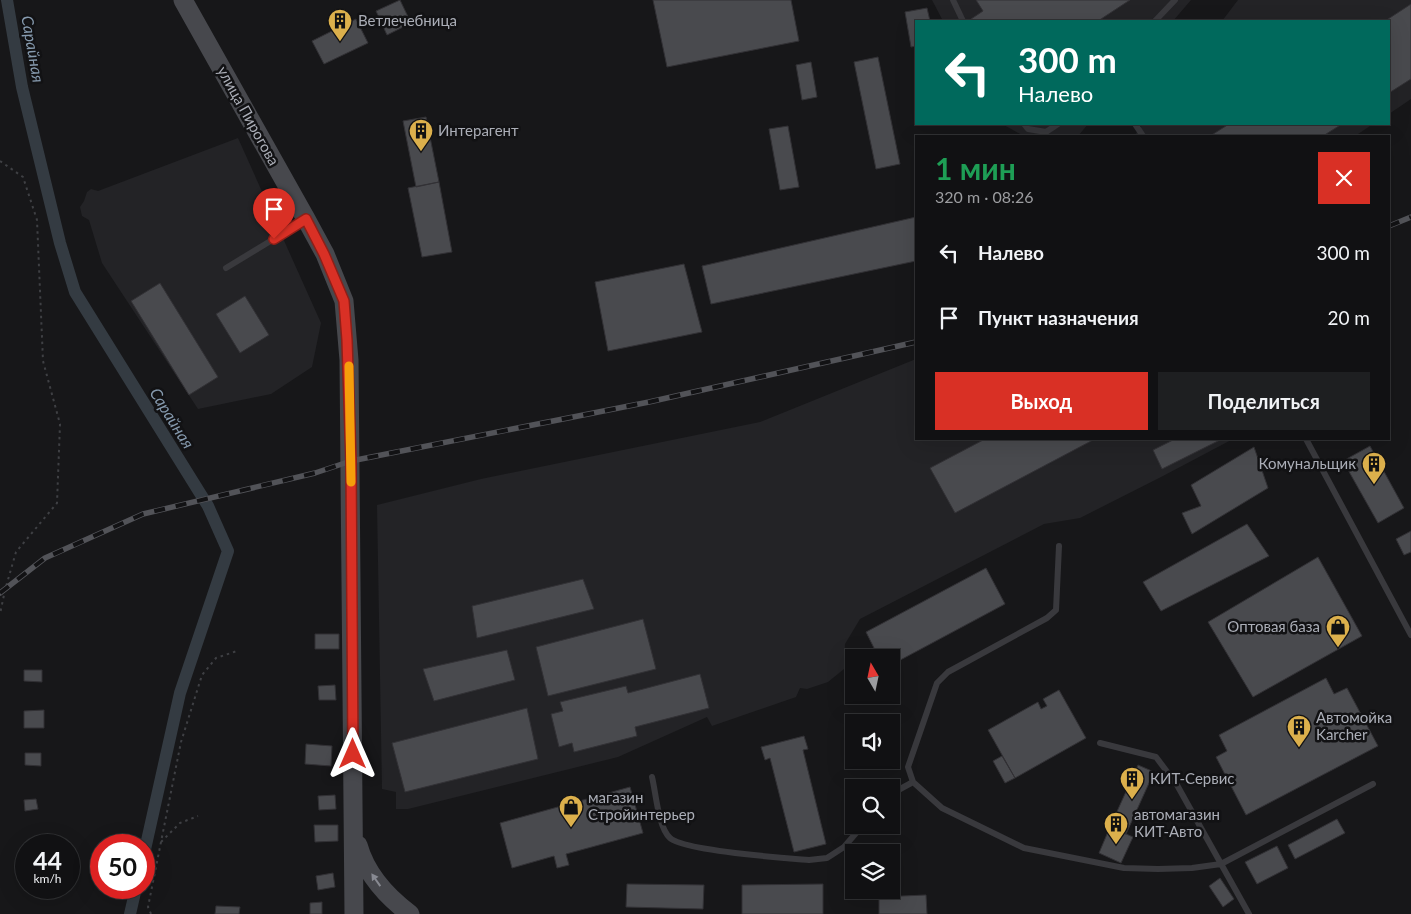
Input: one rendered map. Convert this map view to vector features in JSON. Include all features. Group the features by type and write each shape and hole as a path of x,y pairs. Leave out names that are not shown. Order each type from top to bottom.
{"main road":[{"name":"улица Пирогова","path":"183,0 306,219 324,254 344,301 349,360 354,914"},
{"path":"354,832 360,853 377,883 395,902 410,914"}],"lane":[{"path":"953,0 963,20"},
{"path":"1156,20 1175,0"},
{"path":"1025,125 1028,129 1046,132 1056,125"},
{"path":"226,268 306,219"},
{"path":"1307,440 1411,635"},
{"path":"1059,546 1056,610 1047,618 948,672 937,683 908,767 913,782 942,808 1024,848 1124,868 1192,868 1221,864 1373,784"},
{"path":"1100,743 1156,757 1177,785 1250,914"},
{"path":"652,777 663,828 671,840 697,848 810,860 827,858 844,847 855,834"},
{"path":"900,789 913,782"}],"path":[{"path":"0,161 23,177 37,220 43,361 60,424 57,503 16,552 4,590 0,614"},
{"path":"149,914 148,907 181,742 202,675 216,658 236,651"},
{"path":"160,844 180,823 198,816"}],"shaded area":[{"path":"932,0 1191,0 1174,20 942,20"},
{"path":"1238,0 1411,0 1411,99 1390,113 1390,20 1223,20"},
{"path":"1004,125 1087,125 1079,135 1022,135"},
{"path":"1142,125 1372,125 1356,135 1135,135"},
{"path":"238,138 321,323 312,367 271,394 198,409 102,263 89,220 82,216 80,207 87,192 91,189 98,191"},
{"path":"915,359 915,440 1231,440 1080,518 1044,524 860,619 845,644 844,669 828,682 807,689 800,688 796,697 712,726 707,717 618,757 408,809 396,809 396,792 382,789 377,505 481,479 760,422"}],"building":[{"path":"400,0 411,23 387,35 376,11"},
{"path":"653,0 791,0 799,41 667,67"},
{"path":"976,0 1130,0 1100,20 971,19 983,11"},
{"path":"1411,4 1411,79 1390,92 1390,20 1387,20"},
{"path":"927,8 930,20 915,20 915,46 911,47 905,12"},
{"name":"Ветлечебница","path":"356,19 368,43 324,64 312,41"},
{"path":"878,57 900,164 876,169 854,62"},
{"path":"811,62 817,97 802,100 796,65"},
{"name":"Интерагент","path":"426,117 439,182 416,187 403,121"},
{"path":"1227,125 1340,125 1325,135 1212,135"},
{"path":"788,126 799,187 780,190 769,129"},
{"path":"439,182 452,252 422,257 408,188"},
{"path":"915,217 915,261 711,304 702,266"},
{"path":"684,264 702,332 608,351 595,282"},
{"path":"160,283 218,377 189,395 131,301"},
{"path":"245,296 269,335 240,353 216,314"},
{"path":"983,440 1093,440 955,513 930,468"},
{"path":"1173,440 1220,440 1162,469 1153,450"},
{"name":"Комунальщик","path":"1370,446 1404,508 1378,523 1343,461"},
{"path":"1254,447 1268,488 1192,534 1182,513 1201,506 1191,485"},
{"path":"1247,524 1269,556 1161,611 1143,582"},
{"path":"1411,531 1411,552 1404,555 1396,539"},
{"path":"1318,557 1362,636 1253,697 1208,622"},
{"path":"986,568 1005,604 900,660 900,649 874,649 866,632"},
{"path":"583,579 594,609 477,638 472,606"},
{"path":"643,619 656,669 548,696 536,647"},
{"path":"315,634 339,634 339,649 315,649"},
{"path":"507,650 515,680 434,701 423,669"},
{"path":"24,670 42,670 42,682 24,681"},
{"path":"700,674 709,708 635,727 637,736 574,752 572,743 559,747 551,714 563,711 560,702 626,686 628,693"},
{"name":"Автомойка Karcher","path":"1326,678 1334,694 1347,688 1378,746 1246,815 1216,757 1227,751 1219,735"},
{"path":"335,685 336,700 319,700 318,686"},
{"path":"1059,690 1086,738 1015,778 988,730 1038,702 1041,709 1047,706 1043,699"},
{"path":"527,708 538,759 405,792 392,743"},
{"path":"44,710 44,728 24,728 24,711"},
{"path":"804,736 808,749 803,750 826,844 794,852 770,758 765,760 761,747"},
{"path":"306,744 332,746 331,766 305,764"},
{"path":"25,753 41,753 41,766 25,765"},
{"path":"1002,756 1015,778 1005,783 993,761"},
{"name":"КИТ-Сервис","path":"1138,765 1154,772 1126,834 1110,827"},
{"name":"магазин Стройинтерьер","path":"630,787 643,833 566,854 569,865 557,868 554,856 512,868 500,823"},
{"path":"335,795 336,809 319,810 318,796"},
{"path":"36,799 38,809 25,811 24,800"},
{"path":"1337,819 1345,833 1295,859 1288,845"},
{"path":"314,825 338,825 338,841 315,842"},
{"name":"автомагазин КИТ-Авто","path":"1110,827 1133,837 1121,863 1099,853"},
{"path":"1277,846 1288,868 1257,884 1245,862"},
{"path":"333,873 335,887 318,890 316,876"},
{"path":"1220,878 1234,899 1223,907 1209,886"},
{"path":"627,884 704,885 703,909 626,907"},
{"path":"823,884 823,914 742,914 742,885"},
{"path":"926,895 927,914 879,914 879,899 900,899 900,896"},
{"path":"322,902 322,914 310,914 310,903"},
{"path":"216,906 240,907 239,914 215,914"}],"waterway":[{"name":"Сарайная","path":"7,0 22,87 60,243 75,292 208,506 228,551 180,693 148,834"},
{"name":"Сарайная","path":"130,914 133,899"}],"railway":[{"path":"1390,226 1411,217"},
{"path":"0,593 45,558 143,514 315,473 351,461 649,402 915,342"}],"slow traffic":[{"path":"349,366 351,482"}],"place":[{"name":"Ветлечебница","path":"340,42"},
{"name":"Интерагент","path":"421,152"},
{"name":"Комунальщик","path":"1374,485"},
{"name":"Оптовая база","path":"1338,648"},
{"name":"Автомойка Karcher","path":"1299,748"},
{"name":"КИТ-Сервис","path":"1132,800"},
{"name":"магазин Стройинтерьер","path":"571,828"},
{"name":"автомагазин КИТ-Авто","path":"1116,845"}],"route":[{"path":"274,239 306,219 324,254 344,301 349,360 353,754"}]}
